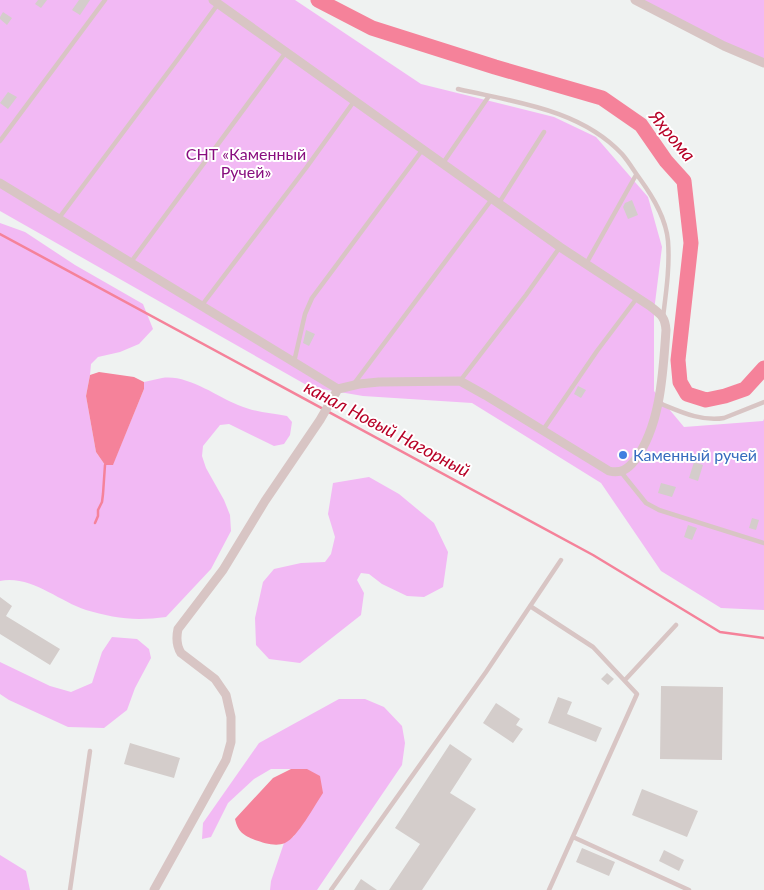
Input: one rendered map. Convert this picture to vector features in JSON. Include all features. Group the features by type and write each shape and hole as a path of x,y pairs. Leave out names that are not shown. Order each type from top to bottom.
{"street":[{"path":"636,0 724,46 764,63"},
{"path":"0,183 338,389 379,382 460,381 609,471 621,472 630,466 642,450 658,403 666,330 663,317 650,306 560,247 215,2"},
{"path":"154,890 226,760 232,742 231,717 226,695 215,679 181,653 176,637 178,630 223,570 338,389"}],"lane":[{"path":"0,142 105,0"},
{"path":"59,218 178,59 215,2"},
{"path":"131,262 286,52"},
{"path":"458,89 535,107 575,120 605,139 623,155 651,195 666,226 668,255 663,317"},
{"path":"442,163 488,96"},
{"path":"202,306 355,100"},
{"path":"352,386 495,201 544,132"},
{"path":"294,362 305,314 312,298 424,149"},
{"path":"586,264 636,175"},
{"path":"460,381 560,247"},
{"path":"543,430 597,351 637,298"},
{"path":"658,403 697,417 719,419 764,402"},
{"path":"621,472 646,503 659,510 764,543"},
{"path":"331,890 486,672 561,560"},
{"path":"530,606 593,647 637,694 549,890"},
{"path":"625,680 676,625"},
{"path":"70,890 90,751"},
{"path":"572,837 689,890"}],"green space":[{"name":"СНТ «Каменный Ручей»","path":"0,0 295,0 421,84 554,117 596,137 648,197 662,247 654,311 654,391 684,427 763,421 764,419 764,610 721,608 661,571 601,483 472,403 363,396 310,387 0,211"},
{"path":"640,0 764,0 764,63"},
{"path":"0,223 25,232 75,265 143,304 153,329 139,344 120,352 98,357 91,364 86,396 96,452 105,465 113,464 144,389 144,382 162,378 181,379 244,407 287,416 292,422 290,435 284,444 274,446 229,424 220,425 203,446 202,456 206,468 230,515 231,531 211,569 166,617 133,619 106,615 76,606 33,585 11,580 0,581"},
{"path":"369,477 399,494 434,523 448,552 443,587 424,597 407,596 382,584 369,574 361,573 357,580 364,593 361,615 300,663 269,659 256,645 255,618 263,582 274,569 301,563 325,562 331,554 335,537 328,514 333,483"},
{"path":"112,637 137,639 149,649 151,658 135,688 127,710 104,728 68,727 0,694 0,662 50,686 71,692 92,683 102,652"},
{"path":"339,699 365,699 384,707 402,726 405,743 402,765 317,890 270,890 271,881 284,843 294,836 307,769 271,769 254,779 228,803 211,837 202,839 203,823 259,743"},
{"path":"0,855 26,871 30,890 0,890"}],"shaded area":[{"path":"99,372 134,377 144,382 144,389 113,465 105,465 96,452 86,396 90,375"},
{"path":"291,769 307,769 320,776 323,793 300,828 290,840 278,845 255,840 244,835 239,830 235,819 273,778"}],"building":[{"path":"38,0 47,0 41,8 35,4"},
{"path":"79,0 90,0 80,15 72,10"},
{"path":"3,12 12,18 7,25 0,19"},
{"path":"8,92 17,97 8,109 0,103"},
{"path":"632,200 638,215 628,219 623,207 625,203"},
{"path":"306,330 315,334 309,346 303,343"},
{"path":"578,386 586,390 581,398 574,394"},
{"path":"694,462 703,465 698,481 689,478"},
{"path":"661,483 676,487 672,497 658,493"},
{"path":"752,518 759,520 756,530 749,528"},
{"path":"688,525 697,528 692,540 684,537"},
{"path":"0,597 12,606 6,616 60,649 50,665 0,634"},
{"path":"607,673 614,679 608,685 601,679"},
{"path":"661,686 723,687 722,760 660,759"},
{"path":"558,697 572,702 567,714 602,728 596,742 548,723"},
{"path":"496,703 520,719 516,725 523,729 513,743 483,723"},
{"path":"130,743 180,758 174,778 124,764"},
{"path":"450,744 472,759 450,793 476,809 422,890 389,890 420,844 395,828"},
{"path":"642,789 698,811 687,837 632,815"},
{"path":"582,848 615,862 609,876 576,862"},
{"path":"664,850 684,860 679,871 659,861"},
{"path":"361,879 377,890 354,890"}],"waterway":[{"name":"Яхрома","path":"318,0 372,28 602,98 641,125 666,161 684,181 691,243 678,360 680,382 687,394 706,400 745,389 764,368"},
{"name":"канал Новый Нагорный","path":"0,234 593,555 720,632 764,638"},
{"path":"95,523 102,502 105,465"}],"place":[{"name":"Каменный ручей","path":"623,455"}]}
